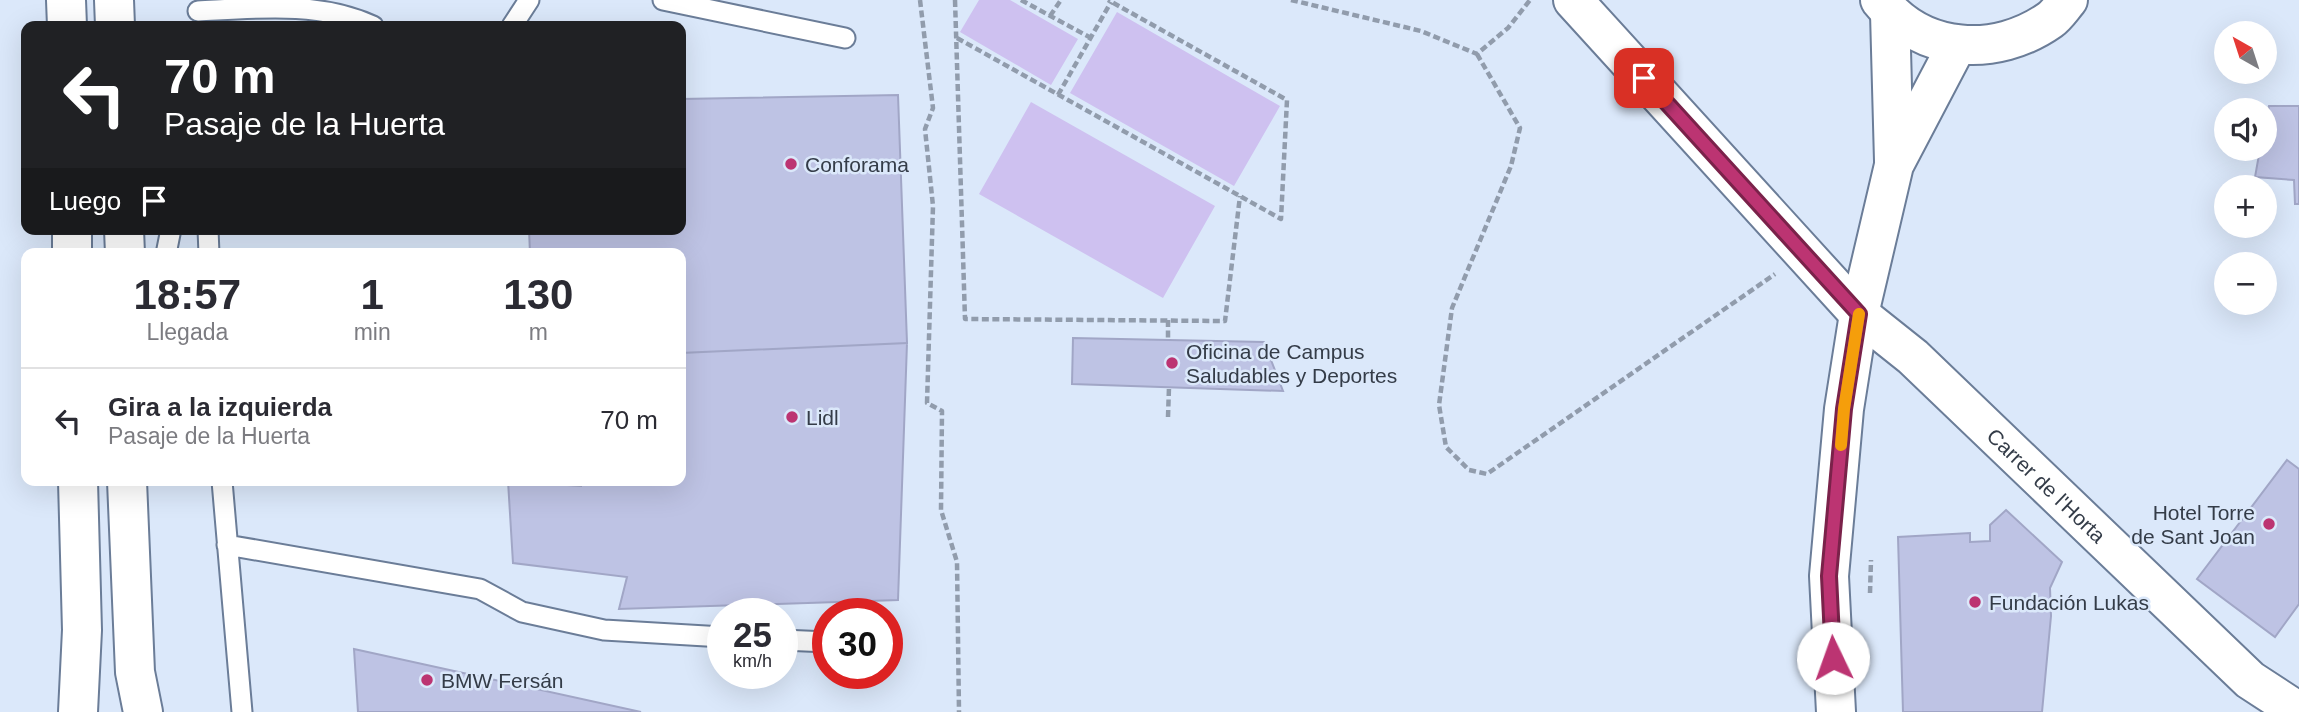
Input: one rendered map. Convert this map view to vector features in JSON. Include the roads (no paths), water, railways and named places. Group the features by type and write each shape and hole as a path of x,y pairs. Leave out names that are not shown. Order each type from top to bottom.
{"street":[{"path":"66,0 67,21"},
{"path":"114,0 115,21"},
{"name":"Carrer de l'Horta","path":"1573,0 1859,314 1913,356 2250,680 2297,711"},
{"path":"1885,6 1921,34 1957,45 1985,46 2021,37 2052,18 2068,0"},
{"path":"1885,6 1894,165"},
{"path":"1836,712 1829,576 1844,409 1859,314 1894,165 1957,45"},
{"path":"78,486 82,630 78,712"},
{"path":"127,486 135,672 144,712"}],"lane":[{"path":"515,21 529,0"},
{"path":"663,0 845,38"},
{"path":"198,12 289,8 351,16 362,21"},
{"path":"222,486 242,712"},
{"path":"227,544 480,589 522,612 604,630 707,635"}],"place":[{"name":"Conforama","path":"791,164"},
{"name":"Oficina de Campus Saludables y Deportes","path":"1172,363"},
{"name":"Lidl","path":"792,417"},
{"name":"Hotel Torre de Sant Joan","path":"2269,524"},
{"name":"Fundación Lukas","path":"1975,602"},
{"name":"BMW Fersán","path":"427,680"}]}
